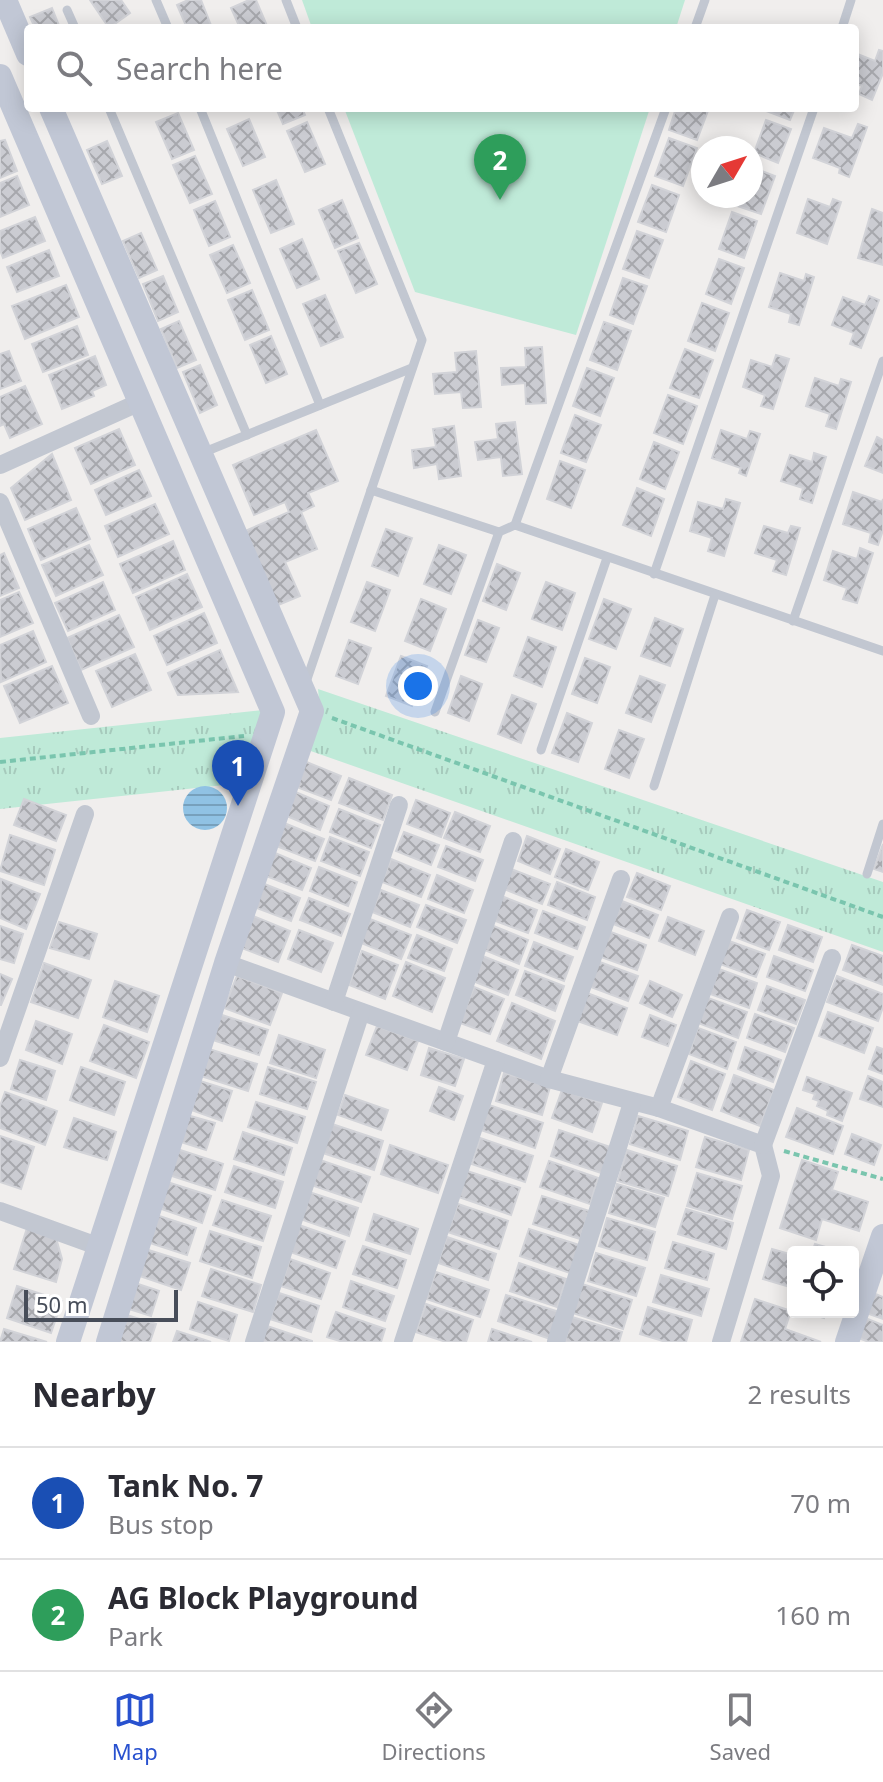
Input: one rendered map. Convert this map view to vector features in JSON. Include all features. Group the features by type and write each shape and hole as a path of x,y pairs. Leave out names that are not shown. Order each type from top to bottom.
{"main road":[{"path":"5,0 24,45"},
{"path":"0,76 273,712 68,1342"},
{"path":"53,112 307,701 108,1342"},
{"path":"213,571 244,559"},
{"path":"132,1145 165,1156"},
{"path":"847,1342 883,1236"}],"street":[{"path":"0,465 140,402"},
{"path":"0,502 91,716"},
{"path":"334,1002 399,805"},
{"path":"0,1058 85,814"},
{"path":"446,1042 513,841"},
{"path":"549,1079 621,879"},
{"path":"659,1108 730,917"},
{"path":"721,1342 771,1176 763,1145 832,958"},
{"path":"226,963 549,1079 659,1108 763,1145"},
{"path":"254,1342 361,1012"},
{"path":"403,1342 496,1060"},
{"path":"556,1342 632,1103"},
{"path":"0,1211 100,1247"}],"lane":[{"path":"156,0 166,24"},
{"path":"286,0 295,24"},
{"path":"696,24 705,0"},
{"path":"843,24 851,0"},
{"path":"67,10 73,24"},
{"path":"111,112 247,435"},
{"path":"202,112 320,405"},
{"path":"307,701 371,490 422,340 330,112"},
{"path":"515,525 665,112"},
{"path":"654,574 813,112"},
{"path":"793,621 883,361"},
{"path":"199,455 412,368"},
{"path":"371,490 499,532 515,525 883,651"},
{"path":"435,712 499,532"},
{"path":"541,750 607,558"},
{"path":"654,786 715,595"},
{"path":"867,874 883,824"}],"path":[{"path":"307,701 883,917"},
{"path":"0,762 266,733"},
{"path":"763,1145 883,1179"}],"green space":[{"path":"302,0 685,0 677,24 311,24"},
{"path":"346,112 649,112 576,335 415,292"},
{"path":"318,689 883,882 883,952 305,749 320,711"},
{"path":"263,710 243,783 0,809 0,738"}],"water":[{"path":"205,786 221,792 227,808 221,824 205,830 189,824 183,808 189,792"}],"building":[{"path":"90,0 121,0 130,13 115,24 106,24"},
{"path":"188,0 201,0 210,24 185,24 177,5"},
{"path":"256,0 266,24 238,24 231,8"},
{"path":"52,8 58,24 33,24 30,17"},
{"path":"879,50 883,51 883,73 872,100 859,94 862,86 859,85 859,55 875,61"},
{"path":"278,112 304,112 305,115 283,124"},
{"path":"675,112 708,112 698,136 691,138 669,130"},
{"path":"769,112 793,112 790,120"},
{"path":"178,113 194,150 172,159 156,122"},
{"path":"249,119 265,157 243,166 227,129"},
{"path":"766,120 791,129 778,163 763,157 763,136 760,136"},
{"path":"307,122 325,164 305,172 287,131"},
{"path":"858,124 867,127 849,177 839,173 840,168 813,158 824,128 852,138"},
{"path":"669,138 691,146 691,164 683,186 655,176"},
{"path":"5,140 17,171 0,178 0,141"},
{"path":"107,141 122,176 102,184 87,150"},
{"path":"195,156 212,194 190,203 173,165"},
{"path":"763,172 775,176 761,214 743,208 763,208"},
{"path":"17,176 29,205 0,217 0,183"},
{"path":"276,180 294,224 271,233 253,190"},
{"path":"652,185 679,195 666,232 638,222"},
{"path":"808,199 830,207 833,199 841,202 827,244 797,233"},
{"path":"342,200 358,238 335,248 319,210"},
{"path":"215,201 230,237 209,246 194,210"},
{"path":"872,209 883,213 883,265 858,258"},
{"path":"732,212 757,221 744,258 719,249"},
{"path":"35,217 45,241 3,258 0,231"},
{"path":"637,231 663,240 649,278 623,269"},
{"path":"141,233 157,270 139,278 123,241"},
{"path":"302,239 319,279 297,288 280,249"},
{"path":"359,243 377,284 356,293 338,251"},
{"path":"233,245 250,283 227,293 210,255"},
{"path":"49,250 59,276 17,292 7,267"},
{"path":"719,259 744,268 731,304 706,294"},
{"path":"780,273 804,281 806,274 814,277 799,325 789,322 791,314 769,307"},
{"path":"163,276 178,312 158,321 143,284"},
{"path":"623,278 647,286 633,324 610,315"},
{"path":"66,285 79,317 25,339 12,306"},
{"path":"252,290 269,330 245,340 228,300"},
{"path":"325,295 343,337 321,346 303,304"},
{"path":"869,296 879,300 861,348 850,344 854,333 832,325 843,297 865,305"},
{"path":"702,303 729,313 715,351 688,341"},
{"path":"179,321 196,360 177,368 161,329"},
{"path":"604,322 631,331 617,370 590,360"},
{"path":"77,326 88,355 43,372 32,344"},
{"path":"271,336 287,374 266,383 250,345"},
{"path":"542,347 546,403 526,404 525,383 502,385 501,368 526,367 525,348"},
{"path":"685,349 713,360 699,398 670,388"},
{"path":"9,351 21,381 0,389 0,354"},
{"path":"476,351 481,407 463,408 461,392 435,394 433,374 457,372 455,353"},
{"path":"776,355 789,359 773,409 761,406 765,395 743,387 751,360 772,367"},
{"path":"95,356 106,385 92,391 94,396 62,409 49,375"},
{"path":"200,365 217,405 200,413 183,372"},
{"path":"587,368 614,378 600,416 573,406"},
{"path":"815,378 839,386 841,379 851,382 836,429 826,426 830,414 806,406"},
{"path":"25,386 42,424 10,438 4,424 0,426 0,397"},
{"path":"668,395 697,406 683,444 654,433"},
{"path":"575,415 601,425 586,462 561,453"},
{"path":"515,422 522,474 503,476 501,457 478,460 475,442 498,439 496,424"},
{"path":"454,426 461,476 439,479 437,464 414,468 412,450 436,447 433,429"},
{"path":"119,429 135,465 91,484 75,448"},
{"path":"316,430 338,481 308,493 314,506 301,512 317,549 285,562 300,596 276,606 245,531 289,512 285,502 254,515 233,465"},
{"path":"721,430 747,439 750,431 760,434 746,476 739,473 741,468 712,458"},
{"path":"877,437 883,440 883,473 865,466"},
{"path":"654,442 679,452 665,489 640,479"},
{"path":"814,453 826,457 812,503 800,499 803,488 781,481 790,455 812,462"},
{"path":"52,454 71,500 25,520 11,488"},
{"path":"560,461 585,470 571,508 547,499"},
{"path":"139,470 151,496 106,515 95,490"},
{"path":"637,488 664,499 651,536 623,525"},
{"path":"853,492 882,502 883,499 883,530 878,545 869,542 871,533 843,524"},
{"path":"726,499 740,503 724,556 708,551 712,538 690,531 698,502 723,509"},
{"path":"155,504 169,534 118,557 105,526"},
{"path":"76,508 90,539 41,560 28,529"},
{"path":"764,526 788,533 791,526 800,528 786,575 773,571 777,560 755,553"},
{"path":"386,529 412,538 398,576 372,566"},
{"path":"173,541 185,570 133,593 120,564"},
{"path":"89,545 103,575 56,596 42,565"},
{"path":"439,545 466,555 451,594 424,584"},
{"path":"860,548 873,553 857,603 843,599 847,588 824,580 833,551 857,559"},
{"path":"4,553 19,588 0,596 0,555"},
{"path":"497,564 520,573 506,610 483,601"},
{"path":"187,574 202,607 150,630 136,597"},
{"path":"103,582 115,610 68,631 55,603"},
{"path":"367,582 390,590 375,631 351,622"},
{"path":"546,582 575,593 562,630 532,619"},
{"path":"19,592 33,623 0,637 0,600"},
{"path":"421,599 446,609 430,651 405,641"},
{"path":"604,599 631,609 616,649 589,639"},
{"path":"204,613 217,643 167,665 154,636"},
{"path":"119,615 134,647 81,670 67,638"},
{"path":"655,618 683,629 670,666 641,656"},
{"path":"478,620 499,628 486,662 465,655"},
{"path":"33,631 46,662 1,682 0,645"},
{"path":"528,637 556,647 542,687 514,676"},
{"path":"349,640 371,648 358,684 336,676"},
{"path":"220,650 238,692 178,695 168,673"},
{"path":"135,654 151,690 112,707 96,671"},
{"path":"401,656 427,666 412,706 386,696"},
{"path":"585,658 610,667 597,703 572,694"},
{"path":"52,666 68,703 20,723 4,686"},
{"path":"461,676 482,684 469,721 448,713"},
{"path":"640,676 665,685 651,722 626,713"},
{"path":"512,695 536,704 521,743 498,734"},
{"path":"567,713 592,723 578,762 552,753"},
{"path":"619,730 644,739 629,778 605,769"},
{"path":"304,761 341,776 331,800 294,786"},
{"path":"349,778 392,795 383,820 339,803"},
{"path":"293,791 329,806 320,830 284,815"},
{"path":"24,799 66,815 56,841 14,825"},
{"path":"416,800 450,813 441,837 407,824"},
{"path":"339,809 380,825 371,848 330,832"},
{"path":"455,812 490,826 480,852 444,838"},
{"path":"284,823 324,839 315,861 276,846"},
{"path":"404,832 439,845 431,865 396,851"},
{"path":"10,835 55,850 44,885 0,871"},
{"path":"527,836 560,849 550,874 518,861"},
{"path":"330,837 369,852 360,876 321,861"},
{"path":"883,844 883,872 874,869"},
{"path":"446,846 483,860 475,881 438,867"},
{"path":"566,849 599,862 588,890 555,877"},
{"path":"275,853 311,868 302,890 266,876"},
{"path":"391,859 430,875 421,897 382,882"},
{"path":"319,867 357,882 348,906 310,891"},
{"path":"511,869 550,884 542,904 504,889"},
{"path":"637,873 670,886 661,910 627,897"},
{"path":"437,875 473,890 464,913 428,899"},
{"path":"1,879 40,894 26,929 0,918"},
{"path":"557,882 595,897 587,920 548,905"},
{"path":"262,883 300,898 291,921 254,907"},
{"path":"381,890 419,905 410,927 372,912"},
{"path":"499,895 537,910 528,933 490,919"},
{"path":"309,898 350,914 341,936 300,920"},
{"path":"622,901 658,915 649,938 613,924"},
{"path":"426,905 466,920 457,943 417,927"},
{"path":"747,910 780,922 769,950 737,938"},
{"path":"543,911 585,927 577,949 535,933"},
{"path":"251,915 290,931 278,962 239,947"},
{"path":"668,917 704,931 695,955 659,941"},
{"path":"370,919 411,935 401,959 361,943"},
{"path":"59,922 97,934 89,959 50,948"},
{"path":"491,925 528,940 519,964 482,949"},
{"path":"788,925 822,937 813,962 779,950"},
{"path":"0,926 23,934 14,963 0,959"},
{"path":"299,930 333,943 321,972 288,959"},
{"path":"608,931 646,945 637,970 598,956"},
{"path":"417,935 452,949 444,971 408,958"},
{"path":"729,941 765,954 756,977 720,964"},
{"path":"534,942 573,957 564,981 525,966"},
{"path":"852,945 883,956 883,985 843,970"},
{"path":"362,951 398,965 385,999 349,985"},
{"path":"480,955 518,970 508,995 470,980"},
{"path":"774,956 813,970 805,991 767,977"},
{"path":"597,961 638,976 628,1001 588,986"},
{"path":"406,962 445,978 432,1012 393,996"},
{"path":"44,963 91,980 78,1018 31,1002"},
{"path":"719,969 757,983 749,1008 710,994"},
{"path":"525,971 564,986 555,1011 516,995"},
{"path":"0,974 12,979 1,1005 0,1005"},
{"path":"237,976 282,993 270,1025 224,1008"},
{"path":"837,976 883,994 878,1021 827,1002"},
{"path":"115,981 159,996 147,1032 103,1017"},
{"path":"650,981 682,995 672,1017 640,1003"},
{"path":"767,986 805,1000 796,1024 758,1010"},
{"path":"474,987 504,999 490,1034 460,1023"},
{"path":"587,993 627,1008 617,1035 577,1021"},
{"path":"708,998 747,1012 738,1038 698,1023"},
{"path":"512,1003 555,1021 541,1059 497,1041"},
{"path":"828,1012 873,1028 864,1053 819,1036"},
{"path":"219,1014 268,1030 259,1055 210,1039"},
{"path":"755,1014 794,1028 785,1052 747,1038"},
{"path":"650,1015 676,1025 668,1046 642,1037"},
{"path":"36,1021 72,1034 62,1064 26,1050"},
{"path":"104,1025 149,1042 136,1078 90,1061"},
{"path":"377,1026 418,1041 407,1070 366,1055"},
{"path":"698,1028 736,1042 727,1069 689,1054"},
{"path":"279,1035 325,1050 316,1078 270,1063"},
{"path":"745,1047 781,1060 773,1082 738,1069"},
{"path":"877,1047 883,1049 883,1074 869,1069"},
{"path":"429,1048 464,1059 455,1086 421,1075"},
{"path":"209,1049 257,1064 248,1091 201,1076"},
{"path":"20,1060 55,1071 46,1100 11,1089"},
{"path":"691,1061 725,1074 712,1110 678,1097"},
{"path":"81,1067 125,1082 114,1115 70,1100"},
{"path":"268,1067 316,1082 307,1109 260,1094"},
{"path":"504,1073 550,1087 542,1115 496,1101"},
{"path":"734,1075 774,1090 760,1126 721,1111"},
{"path":"868,1076 883,1082 883,1107 860,1099"},
{"path":"807,1077 852,1093 842,1121 827,1115 828,1111 817,1106 819,1101 813,1099 815,1094 803,1090"},
{"path":"200,1081 232,1091 222,1121 191,1110"},
{"path":"439,1087 463,1096 454,1120 430,1111"},
{"path":"562,1090 602,1103 592,1132 552,1118"},
{"path":"5,1092 57,1111 45,1145 0,1128 0,1106"},
{"path":"345,1095 388,1110 381,1130 338,1115"},
{"path":"256,1102 305,1117 297,1143 248,1127"},
{"path":"489,1105 543,1123 535,1148 481,1130"},
{"path":"797,1108 843,1126 833,1154 786,1137"},
{"path":"187,1115 215,1123 206,1150 178,1141"},
{"path":"638,1116 688,1131 680,1160 630,1144"},
{"path":"74,1118 116,1132 107,1160 64,1147"},
{"path":"332,1124 383,1141 374,1170 323,1153"},
{"path":"559,1130 613,1148 604,1174 551,1156"},
{"path":"243,1132 292,1148 284,1175 234,1159"},
{"path":"852,1134 881,1145 874,1165 845,1154"},
{"path":"0,1136 34,1147 21,1189 0,1182"},
{"path":"705,1137 749,1150 741,1180 696,1167"},
{"path":"480,1138 533,1156 525,1182 472,1164"},
{"path":"390,1145 448,1165 438,1193 381,1174"},
{"path":"174,1148 223,1164 215,1190 166,1174"},
{"path":"627,1150 677,1166 668,1196 618,1181"},
{"path":"320,1160 370,1177 361,1202 311,1185"},
{"path":"802,1160 838,1172 832,1190 868,1202 859,1231 822,1219 816,1240 780,1228"},
{"path":"549,1161 598,1178 590,1204 540,1187"},
{"path":"234,1166 283,1182 275,1208 225,1192"},
{"path":"467,1171 520,1188 511,1215 459,1197"},
{"path":"697,1173 742,1186 732,1219 687,1206"},
{"path":"164,1181 211,1196 202,1223 156,1207"},
{"path":"617,1184 664,1198 655,1227 609,1213"},
{"path":"309,1192 358,1208 349,1236 300,1219"},
{"path":"542,1196 589,1211 580,1239 533,1224"},
{"path":"222,1200 271,1216 263,1241 213,1225"},
{"path":"458,1204 508,1221 499,1249 448,1232"},
{"path":"686,1209 733,1223 726,1249 678,1234"},
{"path":"153,1214 196,1228 187,1255 144,1241"},
{"path":"374,1214 418,1229 410,1254 366,1240"},
{"path":"607,1218 655,1232 647,1260 599,1246"},
{"path":"299,1225 345,1241 336,1268 290,1252"},
{"path":"27,1228 56,1238 62,1259 56,1282 14,1269"},
{"path":"529,1229 579,1245 570,1273 520,1256"},
{"path":"210,1231 261,1247 252,1278 200,1261"},
{"path":"447,1237 496,1254 488,1280 438,1263"},
{"path":"673,1242 714,1254 707,1280 665,1268"},
{"path":"363,1246 406,1260 397,1288 353,1274"},
{"path":"142,1248 190,1263 181,1290 134,1274"},
{"path":"772,1249 787,1253 787,1286 763,1279"},
{"path":"596,1253 645,1268 636,1296 588,1281"},
{"path":"290,1259 330,1273 321,1299 281,1286"},
{"path":"519,1263 566,1279 557,1307 510,1291"},
{"path":"211,1269 261,1285 253,1312 202,1296"},
{"path":"436,1272 489,1290 480,1317 426,1299"},
{"path":"661,1275 709,1289 701,1316 653,1302"},
{"path":"351,1281 394,1296 385,1321 343,1307"},
{"path":"132,1282 159,1291 151,1316 123,1307"},
{"path":"582,1284 632,1300 623,1329 573,1313"},
{"path":"17,1286 62,1301 51,1333 7,1318"},
{"path":"279,1293 319,1306 311,1332 270,1319"},
{"path":"873,1293 883,1297 883,1319 866,1313"},
{"path":"506,1295 559,1312 550,1339 498,1321"},
{"path":"755,1299 787,1310 789,1318 785,1329 821,1342 741,1342"},
{"path":"198,1302 237,1315 229,1341 190,1329"},
{"path":"426,1304 473,1320 466,1342 446,1342 416,1332"},
{"path":"648,1307 692,1320 686,1342 666,1342 640,1334"},
{"path":"336,1312 385,1329 381,1342 343,1342 327,1337"},
{"path":"120,1313 156,1324 150,1342 115,1342"},
{"path":"572,1317 622,1332 619,1342 565,1342"},
{"path":"865,1318 883,1325 883,1342 858,1338"},
{"path":"267,1326 312,1341 312,1342 262,1342"},
{"path":"4,1329 47,1342 0,1342"},
{"path":"492,1329 532,1342 488,1342"},
{"path":"177,1331 211,1342 173,1342"}],"place":[{"name":"AG Block Playground","path":"500,200"},
{"name":"Tank No. 7","path":"238,806"}]}
